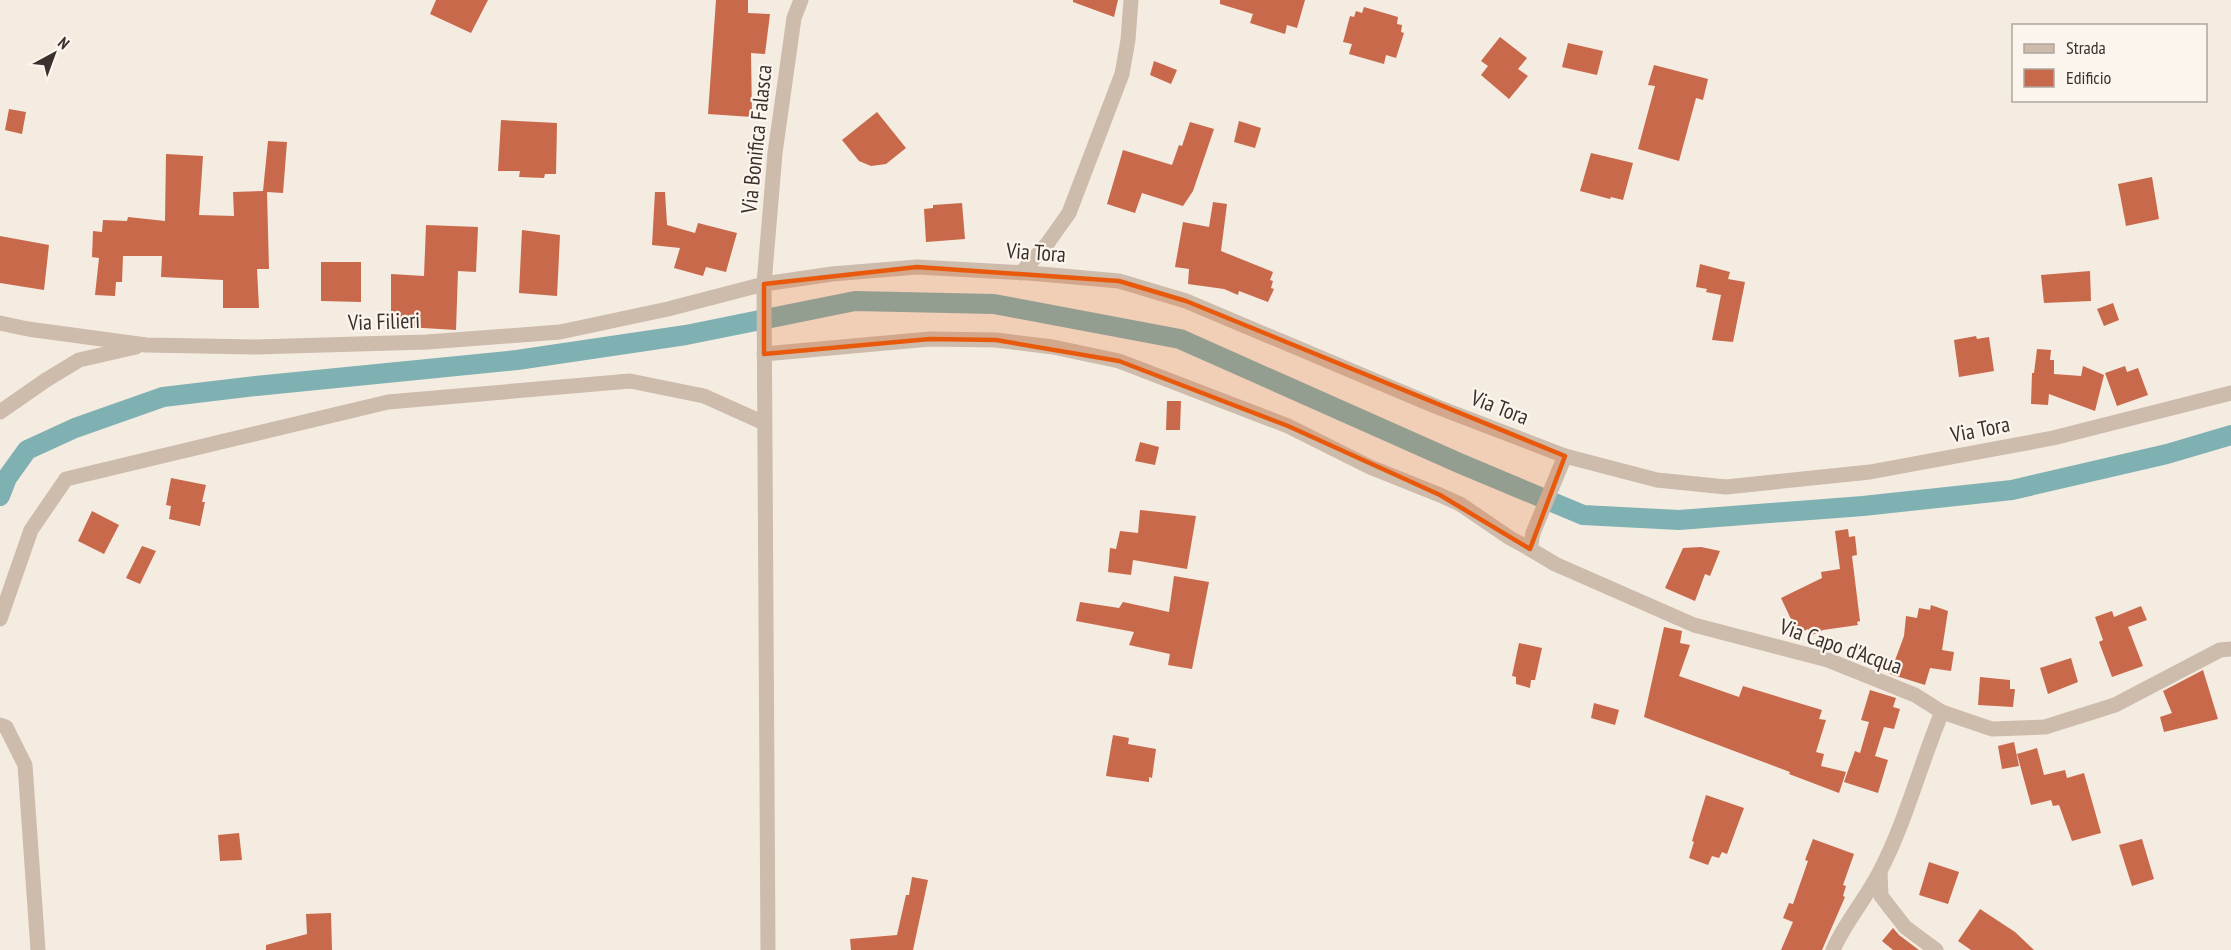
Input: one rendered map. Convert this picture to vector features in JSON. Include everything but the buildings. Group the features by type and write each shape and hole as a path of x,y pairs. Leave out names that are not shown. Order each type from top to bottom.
{"street":[{"name":"Via Bonifica Falasca","path":"768,950 764,284 775,153 794,18 801,0"},
{"path":"1021,273 1047,244 1069,213 1122,74 1128,40 1131,0"},
{"name":"Via Tora","path":"764,284 832,274 917,267 1119,281 1186,301 1563,460 1658,480 1726,487 1870,472 2054,438 2231,393"},
{"name":"Via Filieri","path":"0,322 28,329 146,345 278,346 438,341 560,332 668,309 764,284"},
{"name":"Via Capo d'Acqua","path":"764,348 930,339 996,340 1053,347 1109,359 1288,426 1370,467 1460,504 1510,538 1532,541 1555,564 1694,625 1828,660 1915,695 1942,712 1992,729 2045,727 2115,705 2220,650 2231,649"},
{"path":"0,412 79,360 146,345"},
{"path":"0,619 30,530 66,479 388,402 630,381 704,396 764,423"},
{"path":"1532,541 1563,460"},
{"path":"1833,950 1842,928 1880,872 1898,832 1942,712"},
{"path":"0,724 6,727 25,765 38,950"},
{"path":"1880,872 1881,896 1905,927 1935,950"}],"highlighted area":[{"path":"917,267 1119,281 1186,301 1565,456 1530,549 1440,495 1288,426 1119,361 996,340 930,339 764,354 764,284"}],"waterway":[{"path":"0,496 7,478 27,450 75,428 163,397 517,360 686,335 855,301 994,304 1180,339 1459,463 1583,515 1679,520 1863,506 2012,490 2167,454 2231,435"}]}
